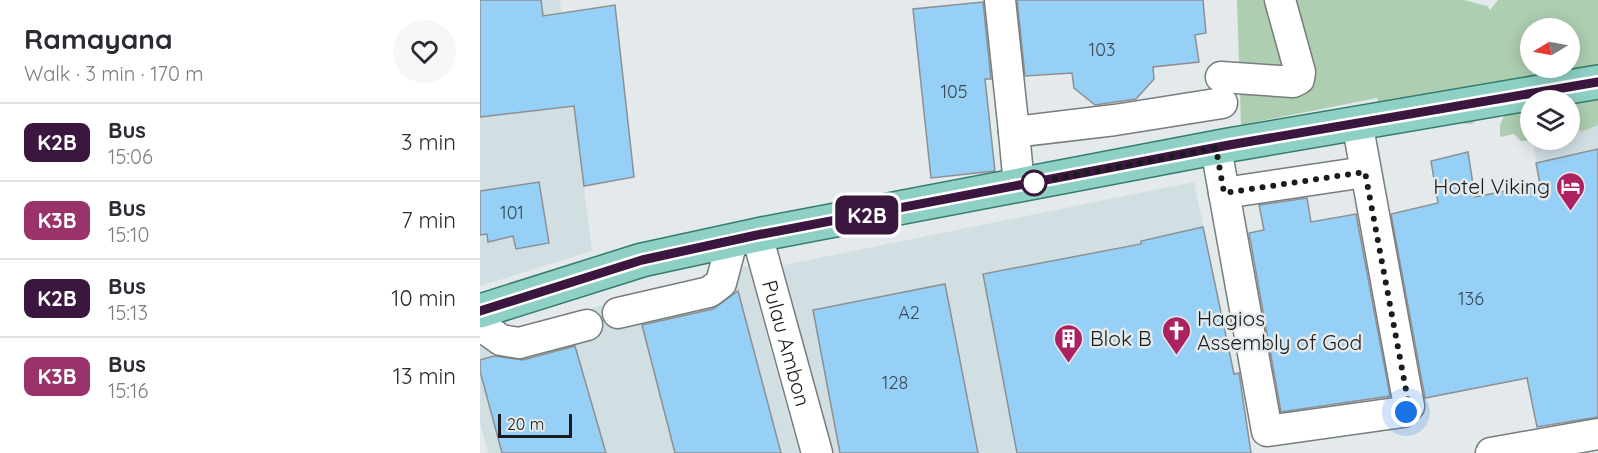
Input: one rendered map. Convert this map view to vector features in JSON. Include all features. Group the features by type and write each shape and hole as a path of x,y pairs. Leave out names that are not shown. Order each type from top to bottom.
{"main road":[{"path":"480,311 642,260 745,238 1357,122 1598,82"}],"street":[{"path":"999,0 1019,186"},
{"path":"1014,132 1114,120 1222,90 1293,82 1299,78 1300,72 1280,0"},
{"path":"1216,148 1264,424 1269,432 1403,412 1409,408 1357,122"},
{"path":"1224,193 1365,172"},
{"path":"618,313 709,292 721,283 745,238"},
{"name":"Pulau Ambon","path":"745,238 817,453"},
{"path":"480,325 501,340 519,343 587,325"},
{"path":"1491,453 1565,446 1598,434"}],"shaded area":[{"path":"480,0 560,0 592,251 480,286"},
{"name":"Hotel Viking","path":"1598,109 1598,259 1554,268 1535,150 1580,150 1580,113"},
{"path":"1194,182 1251,453 818,453 769,268"},
{"path":"748,266 799,453 488,453 480,423 480,338"}],"green space":[{"path":"1237,0 1464,0 1487,6 1490,10 1498,0 1598,0 1598,125 1581,132 1580,130 1580,90 1520,90 1520,140 1514,134 1500,137 1500,125 1506,112 1489,110 1472,124 1460,123 1439,101 1383,111 1377,98 1241,125"}],"building":[{"path":"480,0 541,0 543,16 615,5 634,177 584,186 574,106 480,117"},
{"path":"1017,0 1203,0 1206,33 1195,35 1199,62 1153,67 1154,79 1136,99 1095,105 1074,88 1072,73 1025,76"},
{"path":"983,2 991,79 985,79 995,171 931,178 913,9"},
{"path":"1598,149 1598,417 1537,427 1527,378 1425,398 1391,214 1438,203 1431,161 1468,152 1475,197 1540,184 1536,163"},
{"path":"539,182 549,243 516,249 513,236 488,242 487,234 480,235 480,191"},
{"path":"1307,198 1311,222 1356,214 1390,396 1281,412 1249,233 1264,230 1259,205"},
{"path":"1203,227 1234,374 1239,373 1251,453 1017,453 983,274 1141,244 1141,241"},
{"path":"945,284 978,453 840,453 813,310"},
{"path":"738,291 781,453 675,453 642,325 713,309"},
{"path":"575,346 606,453 502,453 480,371 480,360 494,356 523,360"}],"bus line":[{"name":"K2B","path":"480,311 642,260 678,251 1229,145 1598,82"}],"place":[{"name":"Hotel Viking","path":"1571,212"},
{"name":"Hagios Assembly of God","path":"1176,356"},
{"name":"Blok B","path":"1069,364"}],"route":[{"path":"1034,183 1216,148 1224,193 1365,172 1409,406 1406,412"}]}
